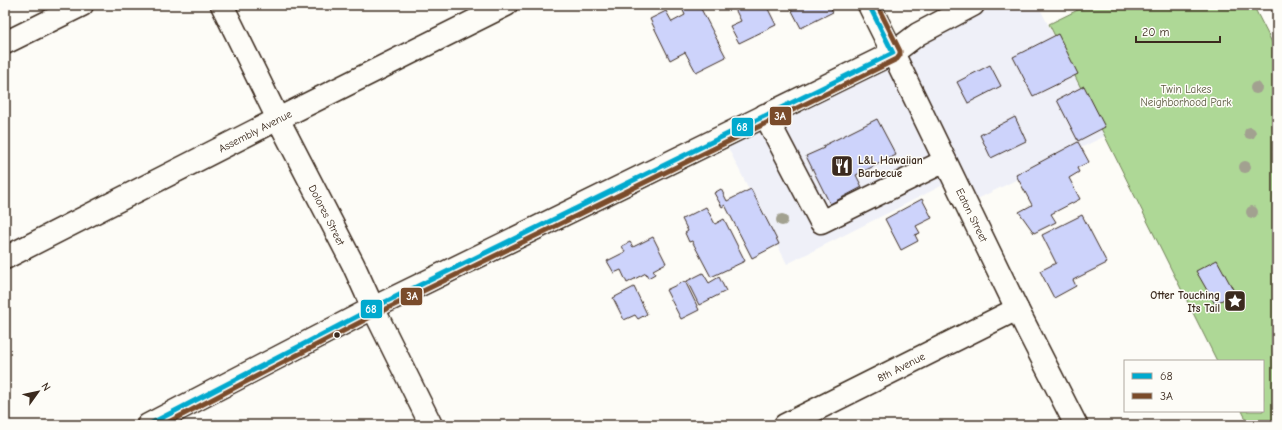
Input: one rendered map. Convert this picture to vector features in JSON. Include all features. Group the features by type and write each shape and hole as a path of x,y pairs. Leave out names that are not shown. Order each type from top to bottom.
{"street":[{"path":"5,43 82,5"},
{"name":"Dolores Street","path":"222,5 278,119 353,264 372,308 431,425"},
{"name":"Assembly Avenue","path":"5,258 506,5"},
{"name":"Eaton Street","path":"869,5 1017,309 1076,425"},
{"path":"148,425 372,308 893,53 918,34 973,5"},
{"path":"765,115 821,222 945,161"},
{"name":"8th Avenue","path":"785,425 1017,309"}],"shaded area":[{"path":"981,5 1038,5 1105,136 963,206 951,181 787,264 721,134"}],"green space":[{"name":"Twin Lakes Neighborhood Park","path":"1088,5 1253,5 1277,52 1277,425 1249,425 1242,412 1264,412 1264,360 1217,360 1049,24"}],"building":[{"path":"699,5 726,57 696,72 685,52 670,60 650,19 666,11 672,22 685,15 681,6"},
{"path":"723,5 733,5 725,9"},
{"path":"733,5 766,5 776,25 739,43 730,26 741,21"},
{"path":"789,5 829,5 833,12 801,28"},
{"path":"1058,34 1078,74 1033,96 1013,57"},
{"path":"990,65 1001,86 968,103 957,82"},
{"path":"1084,86 1105,127 1078,141 1057,100"},
{"path":"1015,117 1026,141 991,158 980,135"},
{"name":"L&L Hawaiian Barbecue","path":"877,119 896,155 856,175 862,187 830,204 806,156 824,148 823,146"},
{"path":"1078,142 1089,162 1077,168 1079,172 1069,178 1080,199 1051,214 1056,222 1034,233 1019,212 1032,205 1016,175"},
{"path":"721,189 727,201 751,189 779,244 752,258 725,205 722,207 714,193"},
{"path":"922,199 932,218 916,226 920,233 915,235 918,241 901,250 885,219"},
{"path":"706,207 715,224 724,219 745,261 711,277 692,241 689,242 685,233 688,231 682,219"},
{"path":"1082,215 1107,263 1073,280 1076,286 1054,298 1040,271 1056,263 1042,235"},
{"path":"653,237 666,263 653,270 655,274 648,278 646,273 627,283 621,270 614,273 607,261 625,252 622,246 630,242 633,247"},
{"path":"1217,260 1235,293 1215,304 1196,271"},
{"path":"703,273 709,283 719,277 726,291 699,305 687,281"},
{"path":"685,281 699,310 681,319 666,290"},
{"path":"634,287 647,314 638,319 635,315 624,320 613,298"}],"transit line":[{"name":"68","path":"148,425 373,308 893,53 869,5"},
{"name":"3A","path":"163,425 376,314 897,59 900,55 900,51 877,5"}],"place":[{"name":"L&L Hawaiian Barbecue","path":"842,166"},
{"name":"Otter Touching Its Tail","path":"1235,301"}]}
